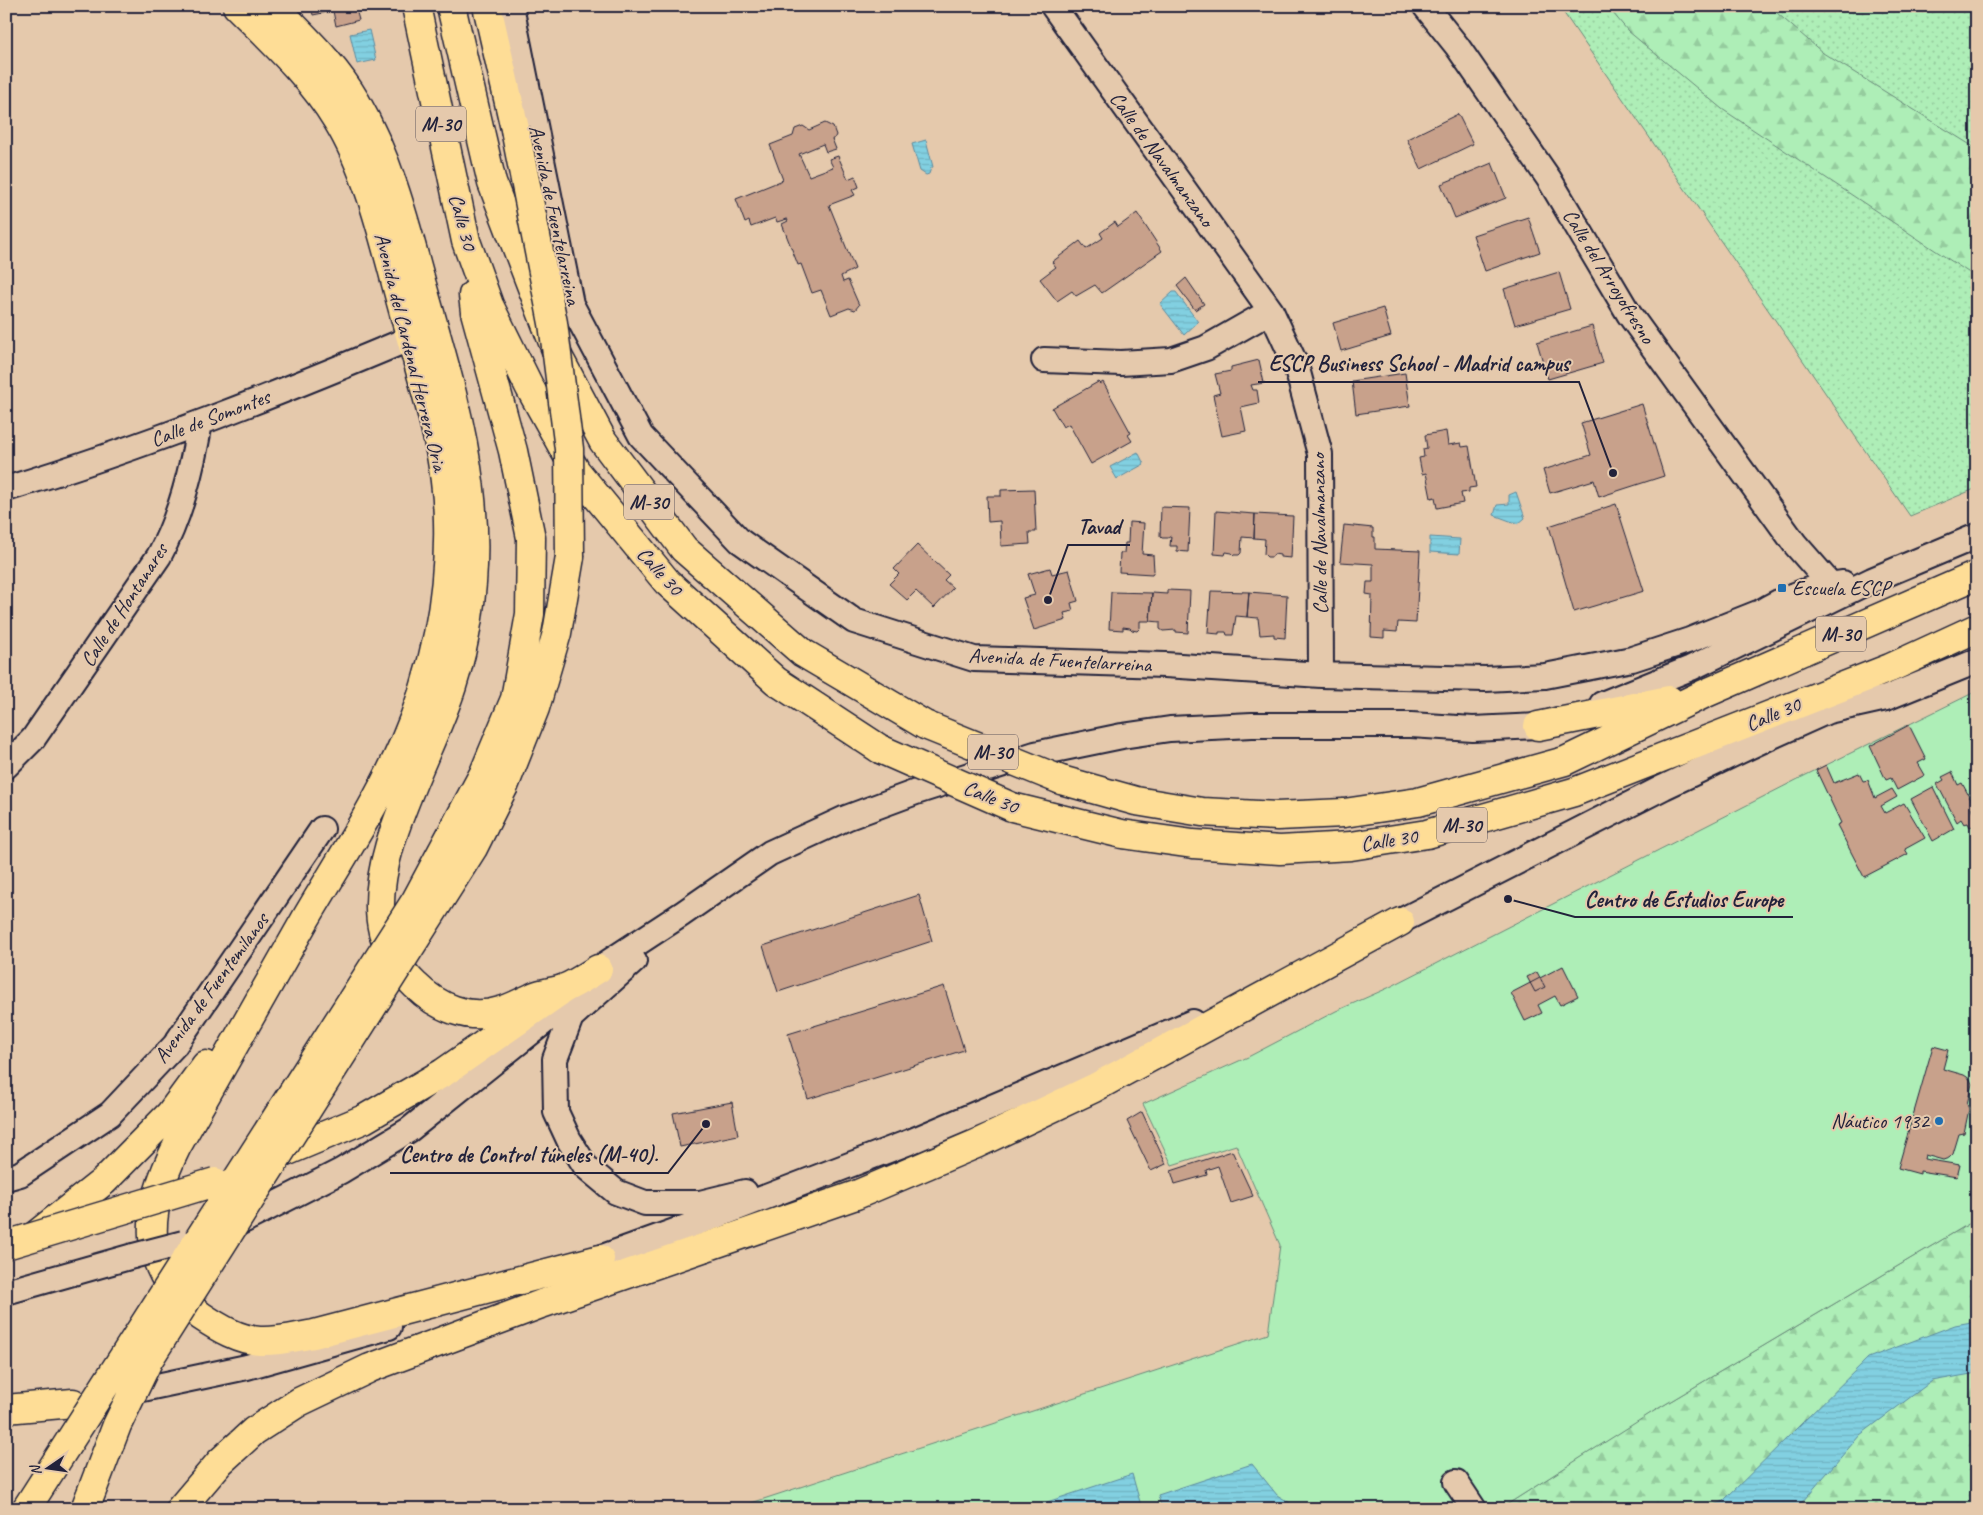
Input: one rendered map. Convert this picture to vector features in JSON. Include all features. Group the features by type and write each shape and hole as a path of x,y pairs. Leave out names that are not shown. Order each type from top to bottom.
{"main road":[{"name":"Avenida del Cardenal Herrera Oria","path":"237,6 314,86 338,120 361,166 382,234 433,421 446,489 448,520 445,591 440,622 417,711 404,743 375,802 304,922"},
{"name":"Avenida del Cardenal Herrera Oria","path":"274,6 340,78 355,100 382,153 401,210 451,388 461,430 471,497 474,548 472,592 467,624 452,686 397,823 381,879 380,907 383,932 392,955 403,974 424,995 436,1003 462,1013 499,1012 539,994 565,988"},
{"name":"Calle 30","path":"416,6 466,241 493,314 530,388 576,471 667,582 776,681 880,749 1012,807 1122,834 1203,845 1289,850 1351,846 1427,834 1574,792 1890,668 1977,628"},
{"name":"Calle 30","path":"451,6 492,183 559,358 603,441 684,549 803,653 925,725 1061,780 1136,801 1202,812 1277,816 1344,813 1418,802 1565,761 1704,694 1977,575"},
{"path":"26,1509 494,780 535,708 557,633 570,557 569,449 553,323 515,128 488,6"},
{"path":"86,1509 117,1425 149,1360 473,848 494,780 514,699 530,614 531,538 513,451 475,312 466,241"},
{"path":"1828,711 1890,668"},
{"path":"1538,726 1704,694"},
{"path":"6,1256 49,1226 104,1180 170,1114 224,1041 304,922"},
{"path":"304,922 177,1146 165,1170 157,1193 153,1217 153,1237 157,1259 166,1279 178,1295 214,1324 238,1336 260,1341 287,1339 314,1334 600,1259"},
{"path":"180,1509 220,1462 254,1432 298,1402 370,1368 541,1304 856,1195 976,1144 1094,1088 1400,922"},
{"path":"6,1246 215,1182 364,1118 443,1074 565,988 598,969"},
{"path":"6,1408 73,1403"}],"street":[{"name":"Avenida de Fuentelarreina","path":"511,6 571,304 642,436 740,541 854,621 974,660 1165,665 1321,675 1485,679 1545,676 1632,659 1690,640 1758,613"},
{"name":"Calle de Navalmanzano","path":"1053,6 1271,311 1296,365 1320,454 1321,675"},
{"name":"Calle del Arroyofresno","path":"1425,6 1457,46 1549,179 1629,314 1795,544 1830,584"},
{"path":"1044,360 1121,363 1171,360 1206,348 1271,311"},
{"name":"Calle de Somontes","path":"6,489 77,468 200,423 411,338"},
{"name":"Calle de Hontanares","path":"6,766 33,739 159,556 170,534 193,463 200,423"},
{"path":"6,1292 183,1243 230,1228 341,1171 409,1130 549,1018 598,969 770,853 846,818 908,795 1035,754 1122,736 1170,729 1252,725 1412,725 1473,729 1538,726 1620,698 1653,684 1872,580 1977,536"},
{"name":"Calle del Arroyofresno","path":"1795,544 1806,590"},
{"name":"Avenida de Fuentelarreina","path":"1653,684 1758,613 1785,598 1830,584 1872,580"},
{"path":"6,1415 169,1385 331,1345 600,1259 828,1174 982,1113 1182,1027 1400,922 1664,787 1828,711 1886,698 1977,661"},
{"name":"Avenida de Fuentemilanos","path":"6,1178 20,1174 110,1114 175,1046 322,829"},
{"path":"682,914 646,950 571,1016 555,1059 556,1112 569,1140 586,1167 616,1192 645,1203 700,1203 828,1174"},
{"path":"1456,1482 1474,1509"}],"green space":[{"path":"1559,6 1977,6 1977,488 1910,516"},
{"path":"1607,6 1769,6 1823,53 1977,149 1977,278 1722,109 1628,31"},
{"path":"1977,691 1977,1219 1654,1411 1500,1509 733,1509 1268,1334 1280,1245 1236,1145 1172,1165 1143,1104 1248,1057 1336,1011 1388,988 1806,775"},
{"path":"1977,1219 1977,1509 1500,1509 1642,1418"}],"water":[{"path":"369,30 376,60 357,64 350,34"},
{"path":"926,140 933,167 929,174 926,175 920,171 912,144"},
{"path":"1173,292 1176,292 1198,322 1184,335 1160,304"},
{"path":"1138,452 1144,464 1117,479 1110,467"},
{"path":"1516,492 1525,518 1518,524 1494,515 1497,505 1509,504 1509,495"},
{"path":"1430,537 1460,539 1459,554 1430,552"},
{"path":"1977,1321 1977,1373 1932,1381 1860,1435 1796,1509 1704,1509 1722,1502 1868,1358 1955,1325"},
{"path":"1252,1464 1277,1495 1290,1503 1285,1509 1162,1509 1158,1495"},
{"path":"1132,1474 1142,1509 1042,1509 1041,1504"}],"building":[{"path":"311,6 355,6 359,20 336,26 333,11 313,15"},
{"path":"1458,114 1473,144 1421,169 1407,139"},
{"path":"825,123 833,127 836,135 832,139 836,149 826,152 823,144 799,154 809,176 833,167 829,159 838,156 848,179 855,176 859,187 852,190 855,195 829,205 855,269 841,276 843,282 848,280 859,305 855,310 849,308 831,315 821,290 812,293 801,264 798,265 782,224 788,221 787,219 777,222 775,218 751,227 749,221 745,223 736,199 783,180 770,145 793,136 795,129 803,126 809,130"},
{"path":"1492,163 1506,198 1455,218 1441,184"},
{"path":"1137,213 1162,251 1102,293 1095,285 1076,296 1072,291 1057,301 1040,279 1056,267 1052,262 1080,241 1086,249 1103,238 1100,233 1115,222 1118,227"},
{"path":"1528,217 1540,252 1485,271 1473,235"},
{"path":"1559,272 1570,309 1515,325 1504,289"},
{"path":"1186,278 1204,304 1195,310 1177,286"},
{"path":"1383,308 1391,336 1341,351 1333,323"},
{"path":"1592,326 1603,363 1548,379 1537,342"},
{"path":"1259,360 1264,383 1251,385 1253,390 1257,390 1259,403 1241,407 1246,431 1222,436 1213,395 1220,393 1215,374 1231,371 1231,367"},
{"path":"1405,373 1410,406 1356,414 1352,381"},
{"path":"1098,382 1100,384 1103,382 1131,433 1128,435 1132,441 1091,464 1069,424 1063,427 1052,408"},
{"path":"1642,404 1664,476 1599,497 1594,480 1550,493 1543,470 1591,455 1581,423"},
{"path":"1446,431 1448,445 1461,443 1462,447 1469,446 1476,487 1469,488 1469,492 1461,493 1463,503 1437,508 1435,497 1431,498 1426,473 1422,474 1419,458 1424,457 1423,449 1427,448 1425,435"},
{"path":"1034,489 1036,532 1029,532 1030,544 1001,546 1000,521 988,522 987,496 1001,496 1001,490"},
{"path":"1616,504 1644,591 1574,612 1549,526"},
{"path":"1161,507 1190,508 1188,552 1177,551 1177,546 1170,546 1171,536 1162,538 1160,536"},
{"path":"1216,511 1255,514 1254,538 1242,537 1241,553 1239,555 1226,552 1225,555 1214,554"},
{"path":"1255,514 1293,516 1291,558 1280,557 1280,555 1274,554 1272,557 1267,557 1264,554 1265,539 1254,538"},
{"path":"1129,522 1144,523 1142,554 1153,555 1154,571 1152,574 1119,572 1120,553 1124,553 1125,543 1128,543"},
{"path":"1344,525 1373,528 1375,549 1420,551 1416,623 1398,622 1397,632 1384,631 1384,638 1371,637 1372,595 1366,594 1367,582 1373,582 1373,564 1340,562"},
{"path":"917,545 949,575 944,580 953,588 934,608 916,591 907,600 889,584 899,574 894,569"},
{"path":"1050,568 1052,574 1069,570 1078,601 1071,603 1073,611 1064,613 1066,620 1034,630 1023,598 1035,595 1028,574"},
{"path":"1167,590 1190,591 1188,633 1176,632 1176,630 1163,631 1160,629 1160,622 1150,621 1152,593 1167,594"},
{"path":"1211,591 1249,592 1247,617 1236,616 1233,635 1227,635 1226,632 1219,632 1219,634 1208,633"},
{"path":"1111,592 1152,593 1150,621 1140,621 1140,628 1137,631 1123,627 1123,630 1109,629"},
{"path":"1249,592 1287,595 1285,638 1274,637 1274,634 1260,635 1258,618 1247,617"},
{"path":"1909,725 1926,759 1918,763 1925,775 1897,790 1891,778 1886,780 1870,746"},
{"path":"1826,765 1834,783 1859,773 1863,781 1868,780 1875,798 1892,789 1897,797 1881,806 1885,813 1904,803 1925,838 1905,849 1908,854 1864,877 1837,825 1841,823 1816,770"},
{"path":"1952,772 1958,785 1962,783 1975,807 1971,808 1977,819 1977,824 1970,827 1968,823 1964,824 1961,819 1957,822 1937,784 1944,780 1942,777"},
{"path":"1933,787 1954,829 1933,841 1911,799"},
{"path":"919,895 932,941 778,992 763,946"},
{"path":"1563,966 1578,996 1560,1005 1555,996 1538,1005 1542,1013 1525,1021 1511,993"},
{"path":"1537,972 1545,987 1535,992 1527,977"},
{"path":"944,986 964,1050 808,1099 788,1034"},
{"name":"Náutico 1932","path":"1933,1046 1948,1050 1943,1069 1964,1075 1970,1079 1972,1084 1967,1104 1969,1109 1964,1133 1959,1134 1953,1154 1943,1160 1925,1155 1924,1159 1960,1165 1957,1177 1920,1171 1920,1174 1898,1168"},
{"path":"732,1102 738,1135 680,1147 673,1113"},
{"path":"1142,1112 1166,1164 1151,1171 1127,1121"},
{"path":"1232,1151 1253,1196 1231,1203 1218,1166 1206,1170 1207,1175 1175,1184 1171,1171"}],"place":[{"name":"ESCP Business School - Madrid campus","path":"1613,473"},
{"name":"Escuela ESCP","path":"1782,588"},
{"name":"Tavad","path":"1048,600"},
{"name":"Centro de Estudios Europe","path":"1508,899"},
{"name":"Náutico 1932","path":"1939,1121"},
{"name":"Centro de Control túneles (M-40).","path":"706,1124"}]}
